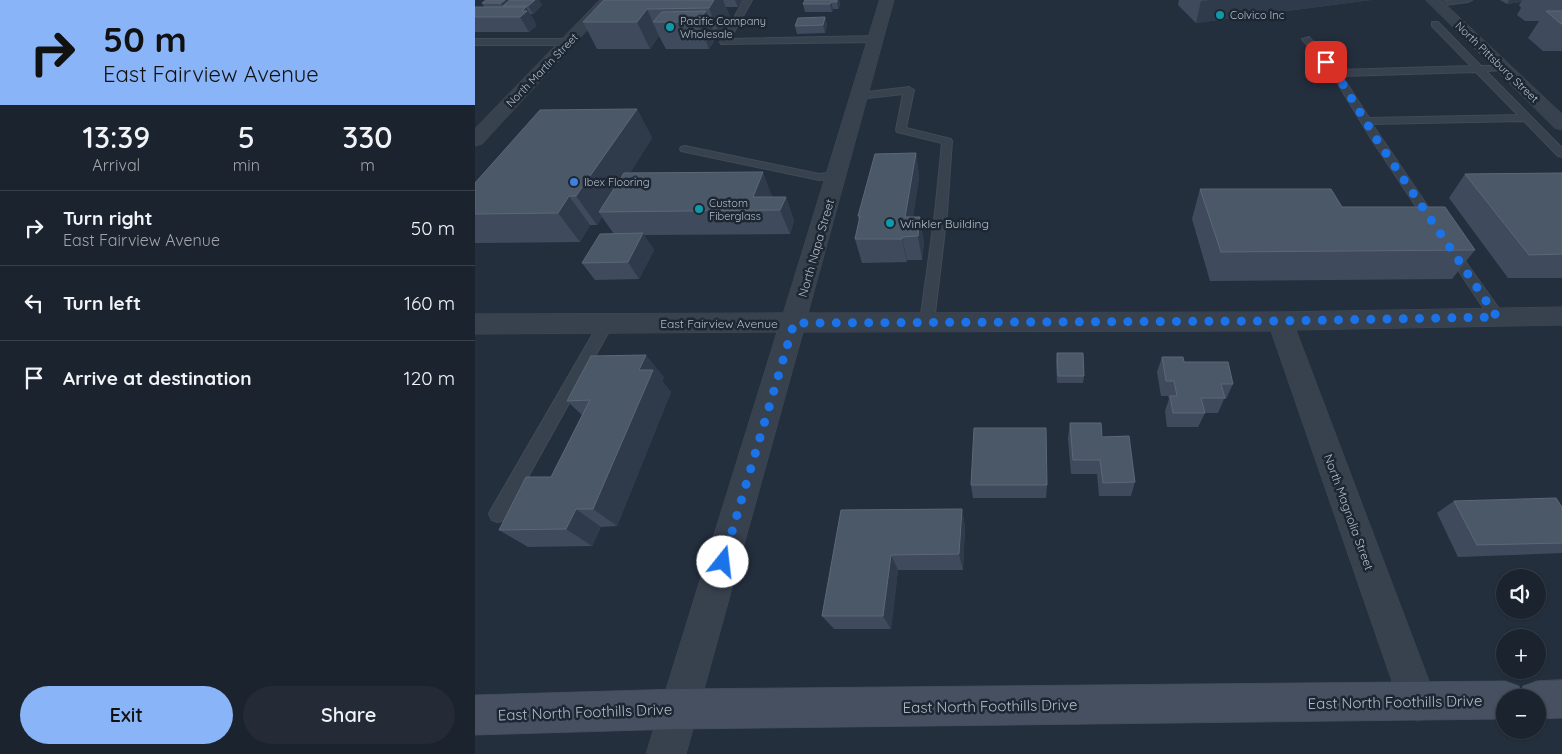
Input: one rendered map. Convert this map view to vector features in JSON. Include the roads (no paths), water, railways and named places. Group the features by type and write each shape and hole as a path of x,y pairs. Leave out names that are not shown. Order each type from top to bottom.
{"main road":[{"path":"1546,700 1562,699"},
{"name":"East North Foothills Drive","path":"475,715 679,709 1496,700"}],"street":[{"name":"North Martin Street","path":"475,140 569,42 597,17 608,0"},
{"name":"North Napa Street","path":"666,754 794,323 887,0"},
{"name":"North Pittsburg Street","path":"1435,2 1562,124"},
{"name":"East Fairview Avenue","path":"475,324 1280,321 1562,316"},
{"name":"North Magnolia Street","path":"1280,321 1418,702"}],"lane":[{"path":"748,0 723,42 876,39"},
{"path":"1435,2 1468,0"},
{"path":"1435,24 1562,154"},
{"path":"1306,38 1336,73 1365,121 1497,317"},
{"path":"475,42 569,42"},
{"path":"1336,73 1503,68"},
{"path":"859,96 909,90 901,130 947,141 941,213 927,322"},
{"path":"1365,121 1527,118"},
{"path":"685,149 819,177 837,175"},
{"path":"498,514 606,324"}],"place":[{"name":"Colvico Inc","path":"1220,15"},
{"name":"Pacific Company Wholesale","path":"670,27"},
{"name":"Ibex Flooring","path":"574,182"},
{"name":"Custom Fiberglass","path":"699,209"},
{"name":"Winkler Building","path":"890,223"}]}
